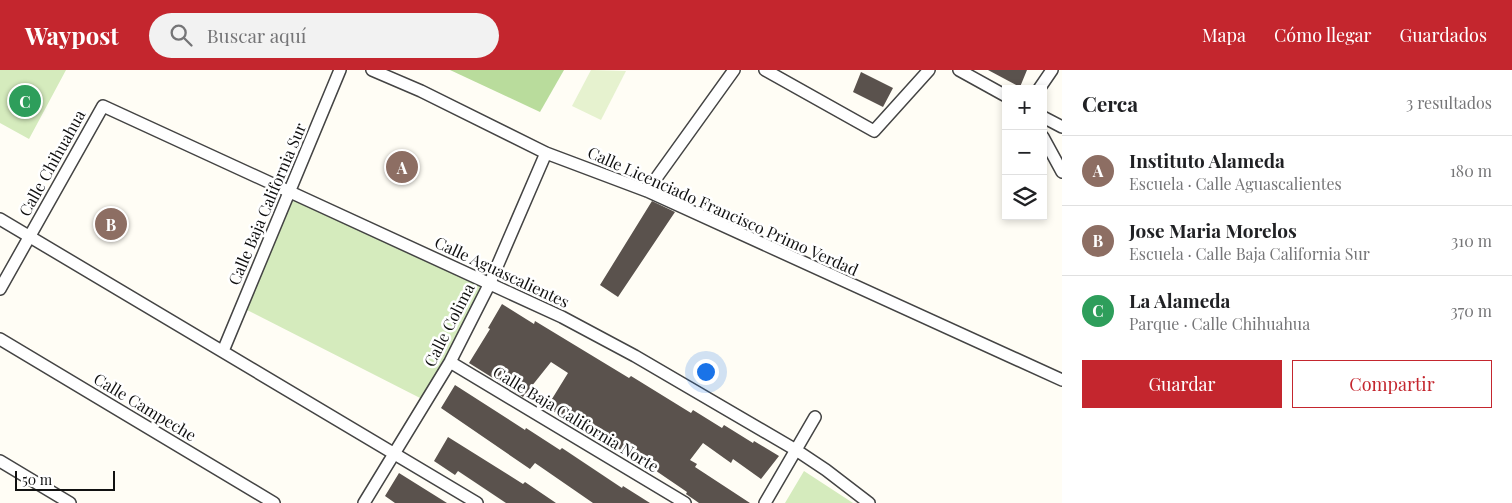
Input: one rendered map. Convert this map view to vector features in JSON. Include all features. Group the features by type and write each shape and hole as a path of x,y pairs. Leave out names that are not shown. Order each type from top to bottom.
{"street":[{"name":"Calle Baja California Sur","path":"223,351 340,70"},
{"name":"Calle Licenciado Francisco Primo Verdad","path":"372,70 421,91 546,153 647,191 1062,380"},
{"path":"647,191 734,70"},
{"path":"765,70 874,131 929,70"},
{"path":"960,70 1002,94"},
{"path":"1042,85 1052,70"},
{"name":"Calle Aguascalientes","path":"103,106 488,285 562,317 635,356 796,450 869,503"},
{"name":"Calle Chihuahua","path":"0,289 103,106"},
{"path":"1047,119 1062,127"},
{"path":"1047,144 1062,172"},
{"name":"Calle Colima","path":"364,503 450,362 488,285 546,153"},
{"path":"0,219 477,503"},
{"name":"Calle Campeche","path":"0,339 274,503"},
{"name":"Calle Baja California Norte","path":"450,362 685,503"},
{"path":"765,503 814,416"},
{"path":"0,461 70,503"}],"green space":[{"path":"0,70 66,70 29,139 0,123"},
{"path":"450,70 564,70 540,112"},
{"path":"591,70 626,71 601,120 572,106"},
{"path":"290,191 489,285 422,399 241,307"},
{"path":"804,471 853,503 785,503"}],"building":[{"path":"988,70 1027,70 1021,85 1016,85"},
{"path":"861,72 893,88 883,107 853,92"},
{"path":"652,201 675,212 618,297 600,285"},
{"path":"502,304 534,324 535,321 629,378 631,376 691,413 693,410 722,428 724,425 779,456 761,479 733,459 731,463 703,443 690,460 697,464 695,467 750,503 699,503 686,494 687,492 643,462 641,465 606,440 603,444 547,407 568,373 551,362 523,397 469,363 490,329 488,328"},
{"path":"455,385 525,430 526,428 560,450 562,448 622,488 623,486 650,503 593,503 535,463 530,469 441,408"},
{"path":"448,437 523,484 525,482 556,503 506,503 458,471 455,475 434,461"},
{"path":"399,473 447,503 395,503 385,496"}],"place":[{"name":"La Alameda","path":"25,101"},
{"name":"Instituto Alameda","path":"402,167"},
{"name":"Jose Maria Morelos","path":"111,224"}]}
